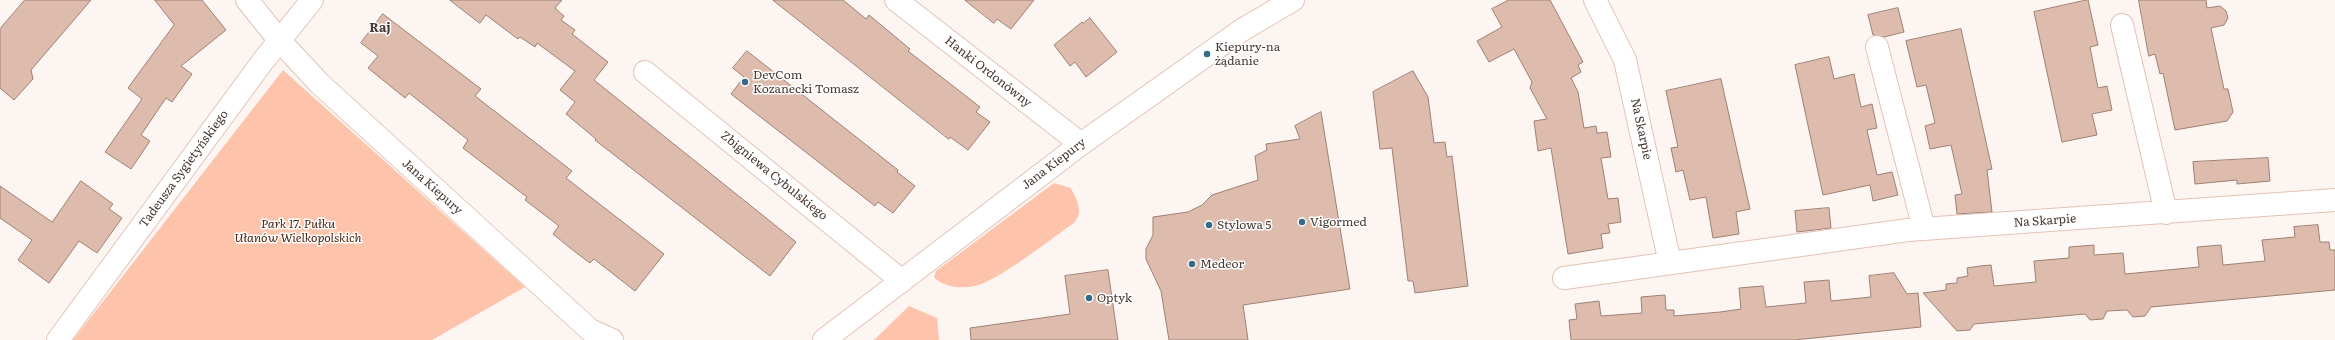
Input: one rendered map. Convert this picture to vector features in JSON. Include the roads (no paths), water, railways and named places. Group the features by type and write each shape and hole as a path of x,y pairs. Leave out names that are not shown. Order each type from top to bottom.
{"street":[{"name":"Jana Kiepury","path":"248,0 279,40 320,84 593,335 612,340"},
{"name":"Tadeusza Sygietyńskiego","path":"58,340 279,40 312,0"},
{"name":"Hanki Ordonówny","path":"896,0 1081,144"},
{"name":"Jana Kiepury","path":"824,340 1081,144 1242,30 1293,0"},
{"name":"Na Skarpie","path":"1595,0 1625,60 1670,263"},
{"path":"2122,25 2166,213"},
{"path":"1877,47 1924,228"},
{"name":"Zbigniewa Cybulskiego","path":"645,72 902,281"},
{"name":"Na Skarpie","path":"1564,278 1924,228 2166,213 2335,200"}],"place":[{"name":"Kiepury-na żądanie","path":"1207,54"},
{"name":"DevCom Kozanecki Tomasz","path":"745,82"},
{"name":"Vigormed","path":"1302,222"},
{"name":"Stylowa 5","path":"1209,225"},
{"name":"Medeor","path":"1192,264"},
{"name":"Optyk","path":"1089,298"}],"district":[{"name":"Raj","path":"380,28"}],"park label":[{"name":"Park 17. Pułku Ułanów Wielkopolskich","path":"298,231"}]}
